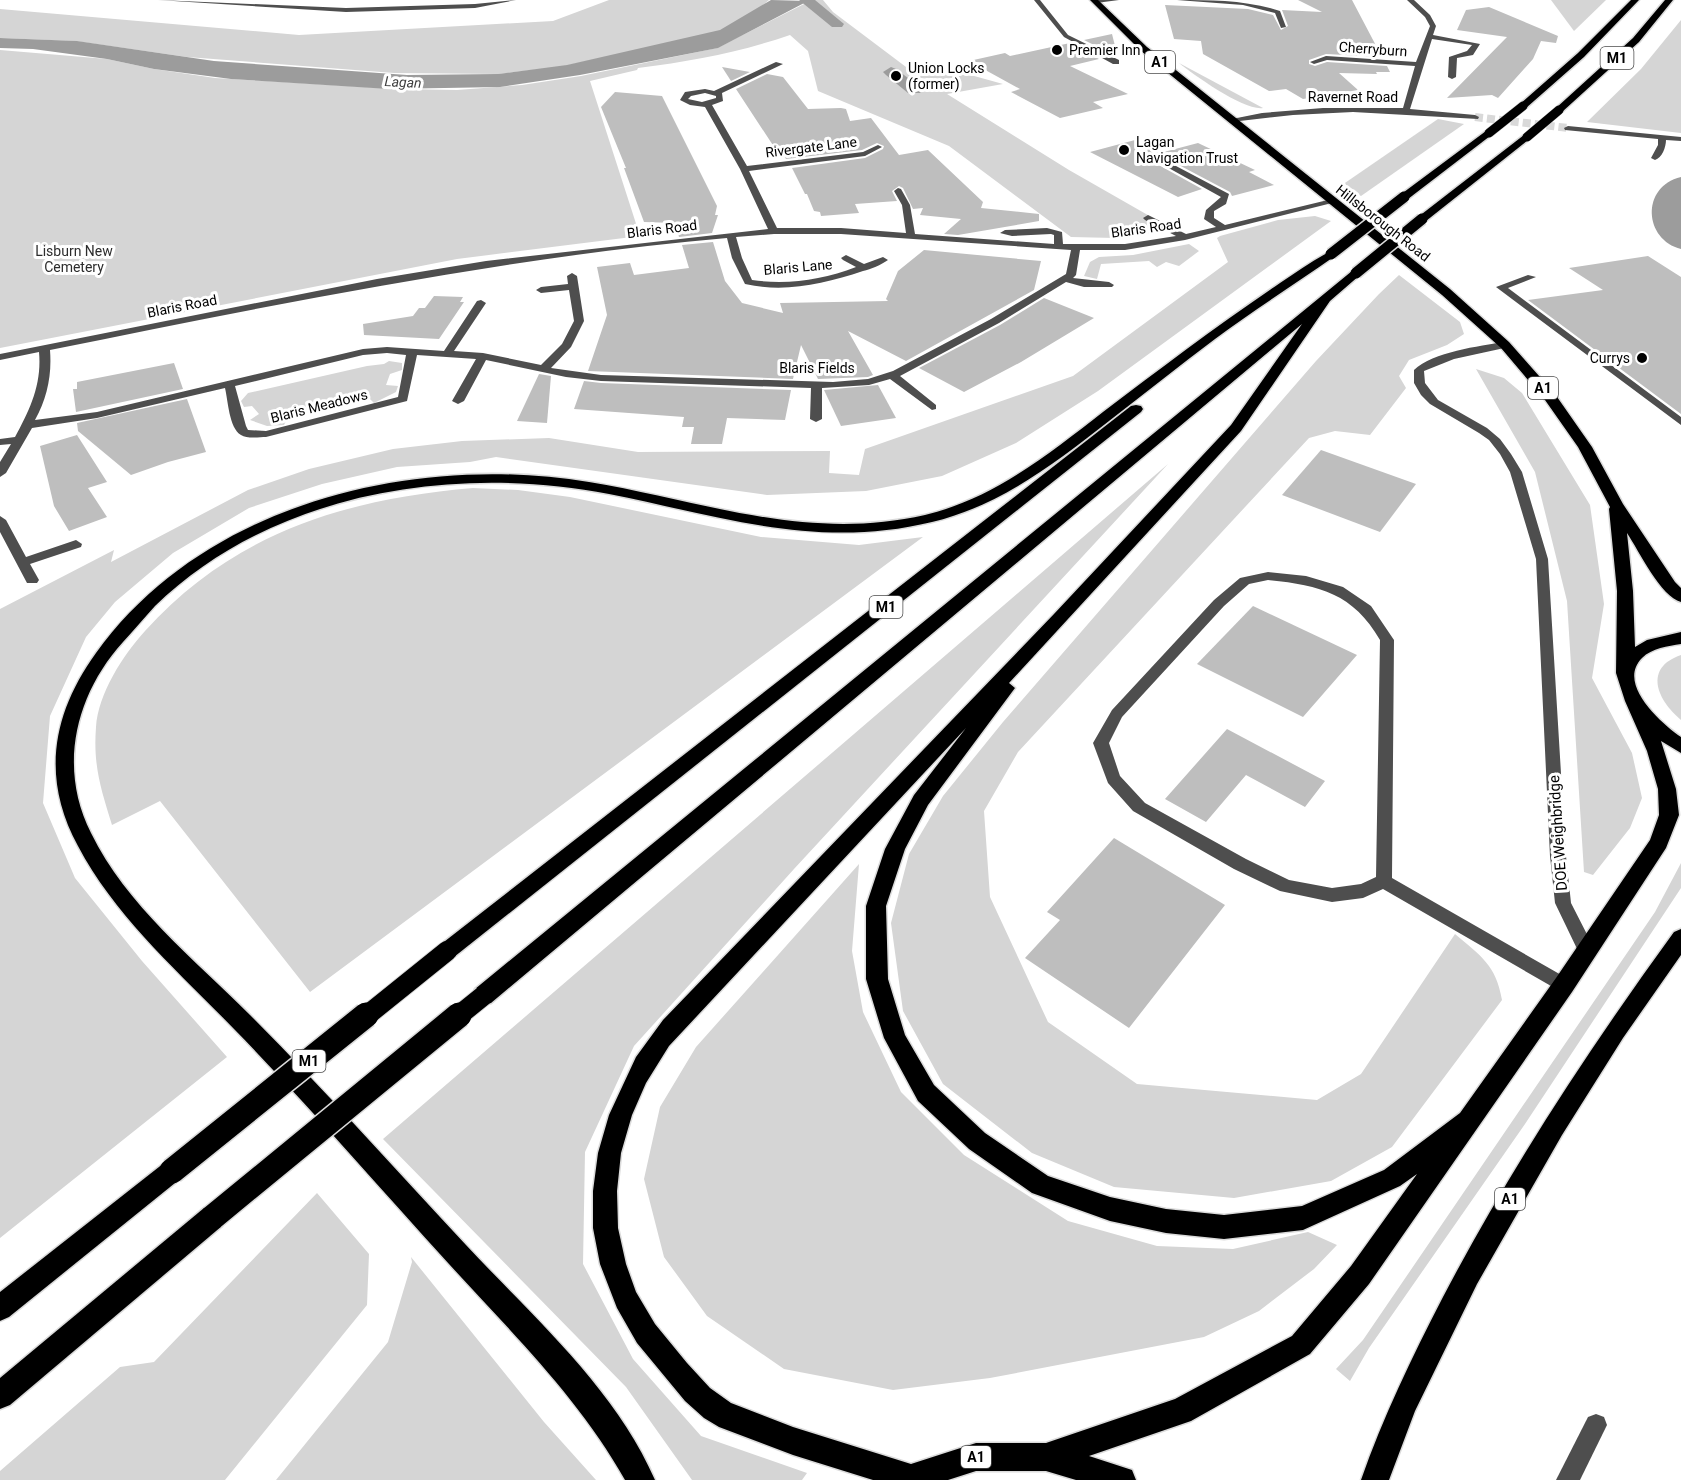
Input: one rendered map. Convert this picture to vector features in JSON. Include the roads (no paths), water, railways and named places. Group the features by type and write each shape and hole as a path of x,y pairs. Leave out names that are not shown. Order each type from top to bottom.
{"highway":[{"name":"M1","path":"0,1308 447,951 856,632 1327,257 1523,106 1614,25 1635,0"},
{"name":"M1","path":"0,1395 1356,273 1527,137 1636,40 1669,0"},
{"name":"Hillsborough Road","path":"1095,1 1144,49 1332,202 1446,291 1505,345 1550,397 1574,430 1616,504"},
{"path":"641,1480 603,1418 549,1354 248,1027 172,952 102,871 81,836 68,800 62,770 66,732 78,698 97,662 124,627 161,591 199,562 238,540 280,519 325,503 369,491 420,482 468,477 519,478 567,483 752,521 801,528 890,524 942,514 997,492 1039,467 1227,324 1327,257"},
{"path":"907,1478 774,1434 721,1413 690,1387 649,1341 630,1310 614,1268 604,1216 606,1161 620,1116 637,1076 661,1040 712,982 1060,618 1236,428 1324,301"},
{"name":"A1","path":"1616,504 1669,586 1681,597"},
{"name":"A1","path":"1046,1457 1181,1411 1301,1345 1360,1275 1564,985 1659,843 1669,815 1667,789 1656,751 1628,689 1625,673 1628,613 1626,578 1616,504"},
{"path":"1060,618 921,800 895,849 876,906 877,979 896,1038 926,1093 977,1141 1041,1185 1110,1209 1166,1221 1224,1227 1303,1218 1392,1178 1471,1119"},
{"path":"1625,673 1631,658 1643,647 1661,640 1681,638"},
{"name":"A1","path":"1637,708 1653,725 1681,746"},
{"name":"A1","path":"1375,1480 1382,1456 1421,1368 1472,1265 1566,1108 1621,1022 1681,938"},
{"name":"A1","path":"907,1478 976,1457 1046,1457 1122,1480"}],"street":[{"path":"161,0 346,10 491,4 513,0"},
{"path":"296,8 308,0"},
{"path":"1037,0 1066,36 1116,62"},
{"path":"1095,1 1116,0"},
{"path":"1179,0 1239,2 1264,6 1278,12 1282,27"},
{"path":"1406,110 1433,26 1428,15 1410,0"},
{"path":"1430,37 1476,44 1470,53 1453,57 1452,76"},
{"name":"Cherryburn","path":"1315,58 1419,64"},
{"path":"715,93 720,99 707,104 690,104 684,98 698,91 715,93 779,64"},
{"path":"707,104 744,169 774,231"},
{"name":"Ravernet Road","path":"1231,120 1326,108 1406,110 1475,117"},
{"path":"1568,128 1681,139"},
{"path":"1655,158 1662,145 1662,137"},
{"name":"Rivergate Lane","path":"744,169 849,157 865,154 878,147"},
{"path":"1159,159 1226,196 1223,202 1210,210 1209,219 1224,228"},
{"path":"898,191 906,205 910,235"},
{"name":"Blaris Road","path":"0,357 432,273 731,234 774,231 841,231 1058,247 1125,247 1185,237 1332,202"},
{"path":"1148,218 1185,237"},
{"path":"948,228 1017,235 1051,230 1059,234 1058,247"},
{"name":"Blaris Lane","path":"731,234 740,267 748,282 760,285 827,281 883,260"},
{"name":"Blaris Fields","path":"483,356 566,374 601,378 852,385 891,374 995,321 1068,277 1076,248"},
{"name":"Blaris Lane","path":"846,258 864,268"},
{"path":"1531,277 1501,287 1681,422"},
{"path":"541,290 573,281 579,321 567,345 545,368"},
{"path":"448,353 481,303"},
{"name":"DOE Weighbridge","path":"1505,345 1456,354 1433,362 1419,370 1418,379 1421,391 1433,402 1473,423 1493,438 1516,472 1542,560 1558,856 1563,903 1586,950"},
{"path":"0,473 27,425 45,376 44,348"},
{"path":"27,425 97,415 363,352 387,350 483,356 458,401"},
{"name":"Blaris Meadows","path":"229,384 240,427 245,433 266,434 403,399 412,352"},
{"path":"891,374 932,407"},
{"path":"816,419 817,385"},
{"path":"0,442 18,440"},
{"path":"0,520 32,580"},
{"path":"24,562 75,543"},
{"path":"1268,576 1301,578 1335,589 1360,602 1378,621 1387,640 1384,880 1363,891 1332,895 1286,886 1240,864 1139,807 1113,779 1101,743 1117,714 1219,603 1245,581 1268,576"},
{"path":"1384,880 1564,985"},
{"path":"1568,1480 1596,1425"}],"water":[{"name":"Lagan","path":"771,0 808,1 718,48 580,75 500,87 389,89 231,79 33,49 0,48 0,38 77,41 214,61 407,75 498,74 567,65 720,30"}],"waterway":[{"path":"806,0 837,24"},
{"path":"891,72 914,90"},
{"path":"1681,186 1668,198 1667,204 1669,220 1681,239"}],"tunnel":[{"path":"1475,117 1568,128"}],"place":[{"name":"Premier Inn","path":"1057,50"},
{"name":"Union Locks (former)","path":"896,76"},
{"name":"Lagan Navigation Trust","path":"1124,150"},
{"name":"Currys","path":"1642,358"}],"park label":[{"name":"Lisburn New Cemetery","path":"74,260"}]}
